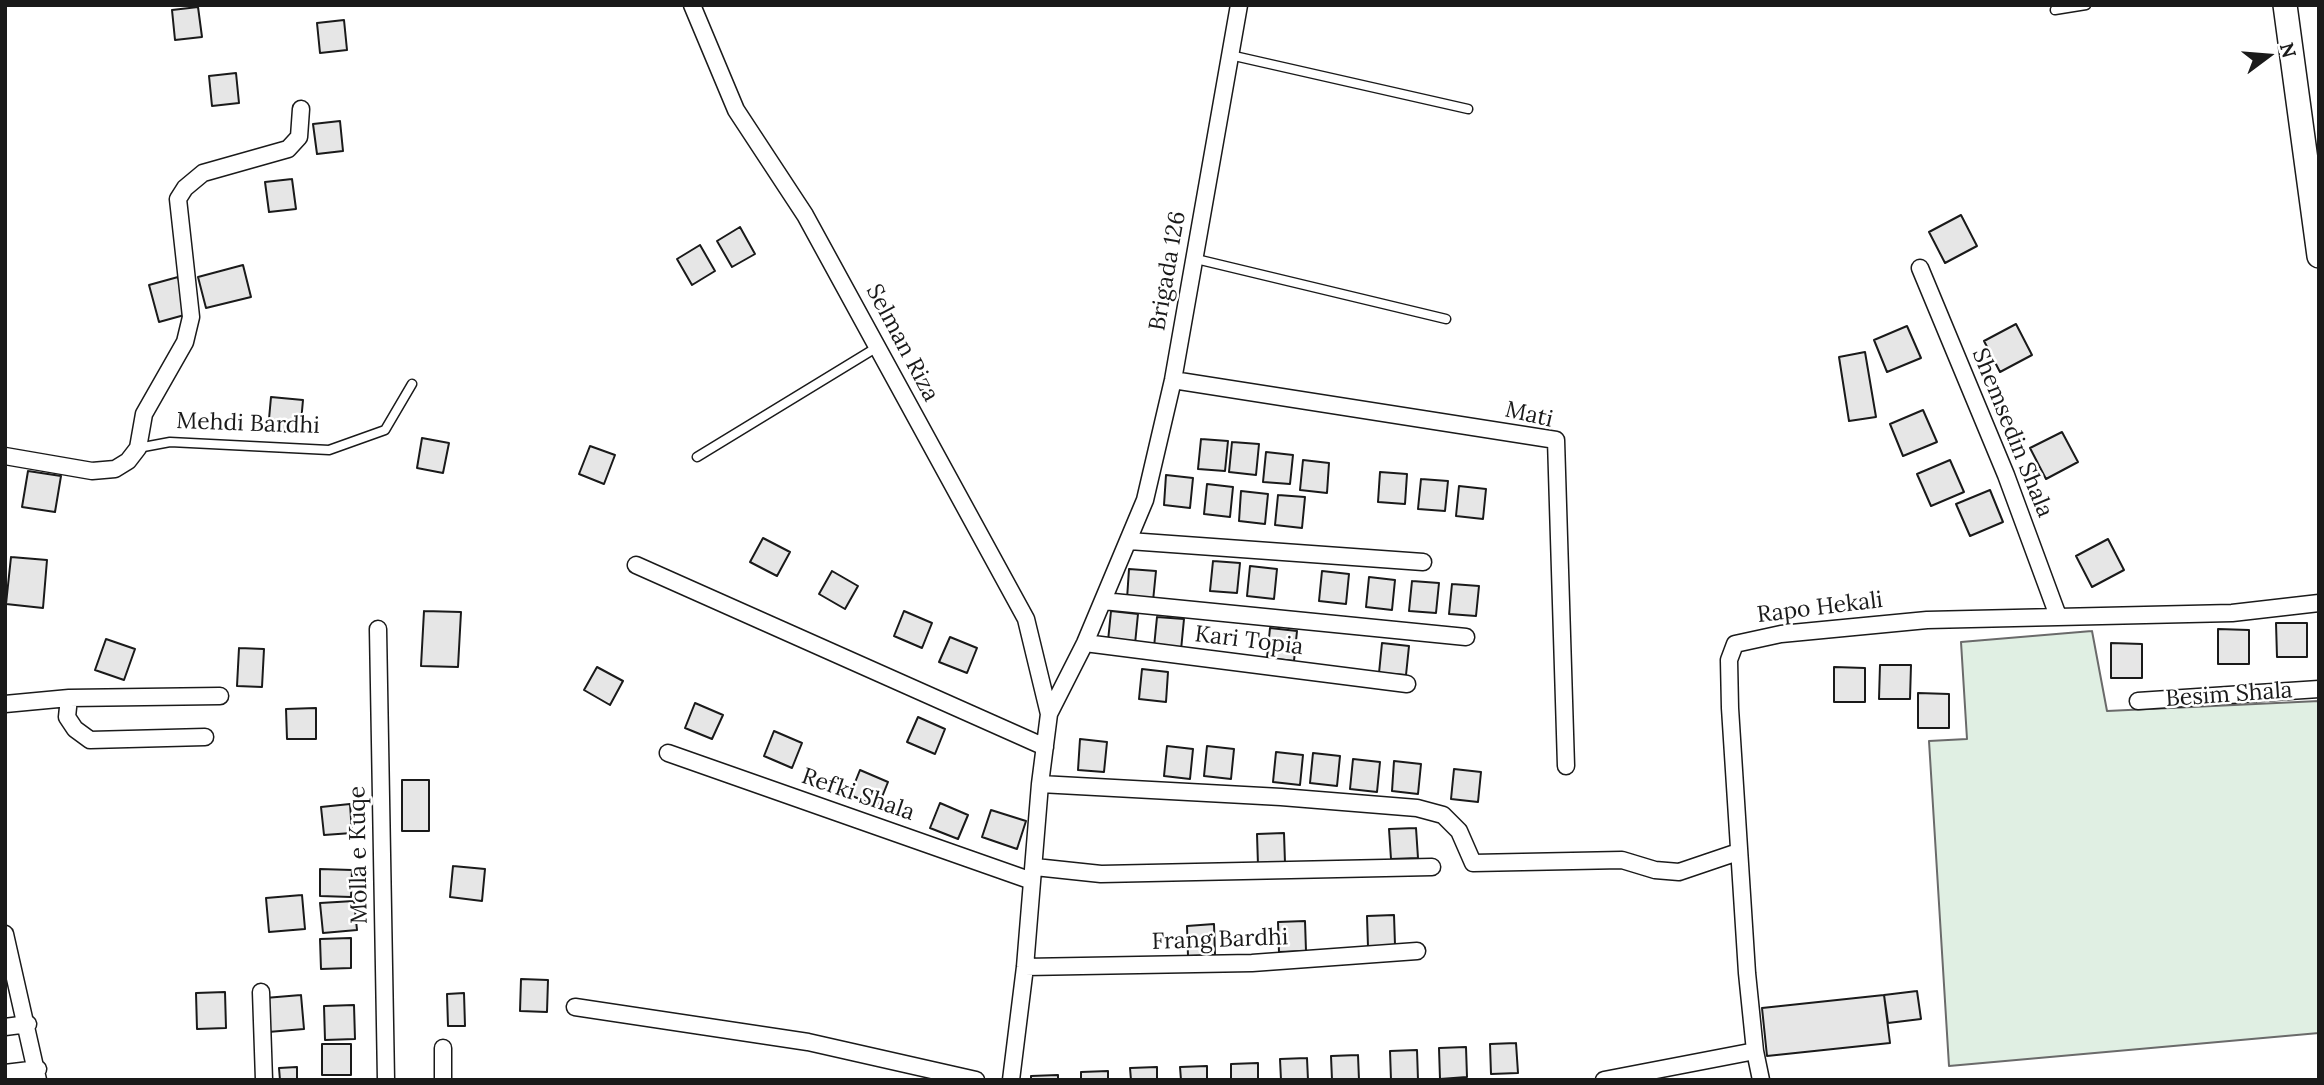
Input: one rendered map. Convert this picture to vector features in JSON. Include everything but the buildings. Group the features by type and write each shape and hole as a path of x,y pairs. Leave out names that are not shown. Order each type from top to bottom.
{"street":[{"name":"Selman Riza","path":"691,5 736,110 805,215 1026,619 1049,713"},
{"name":"Brigada 126","path":"1049,713 1085,643 1145,500 1173,380 1192,258 1239,5"},
{"path":"2286,5 2312,162 2319,256"},
{"name":"Mehdi Bardhi","path":"5,456 92,471 115,469 138,448 144,414 185,342 191,317 178,199 185,188 203,173 288,149 299,137 301,109"},
{"name":"Shemsedin Shala","path":"1920,268 2006,475 2058,616"},
{"name":"Mati","path":"1173,380 1556,440 1566,766"},
{"path":"1129,541 1423,562"},
{"path":"636,565 1045,747"},
{"path":"1103,601 1466,637"},
{"name":"Rapo Hekali","path":"1761,1080 1755,1051 1738,852 1729,660 1735,644 1780,634 1856,625 2058,616 2125,617 2232,613 2319,603"},
{"name":"Molla e Kuqe","path":"378,629 386,1080"},
{"name":"Kari Topia","path":"1085,643 1408,684"},
{"name":"Besim Shala","path":"2138,701 2319,689"},
{"path":"5,704 69,698 220,696"},
{"path":"69,698 67,717 75,729 90,740 205,737"},
{"path":"1011,1080 1025,967 1040,784 1049,713"},
{"name":"Refki Shala","path":"668,753 1033,874 1432,867"},
{"path":"1040,784 1281,797 1417,808 1443,815 1459,831 1473,863 1622,860 1655,870 1679,872 1738,852"},
{"path":"5,934 38,1075 5,1073"},
{"name":"Frang Bardhi","path":"1025,967 1252,963 1417,951"},
{"path":"261,992 264,1080"},
{"path":"575,1007 808,1042 976,1080"},
{"path":"5,1027 28,1024"},
{"path":"443,1048 443,1080"},
{"path":"1604,1080 1755,1051"}],"lane":[{"path":"2055,10 2086,5"},
{"path":"1230,55 1468,109"},
{"path":"1192,258 1446,319"},
{"path":"697,457 879,346"},
{"name":"Mehdi Bardhi","path":"138,448 170,442 329,450 385,430 412,384"}],"green space":[{"path":"2092,631 2107,711 2319,701 2319,1033 1949,1066 1929,741 1967,739 1961,642"}]}
